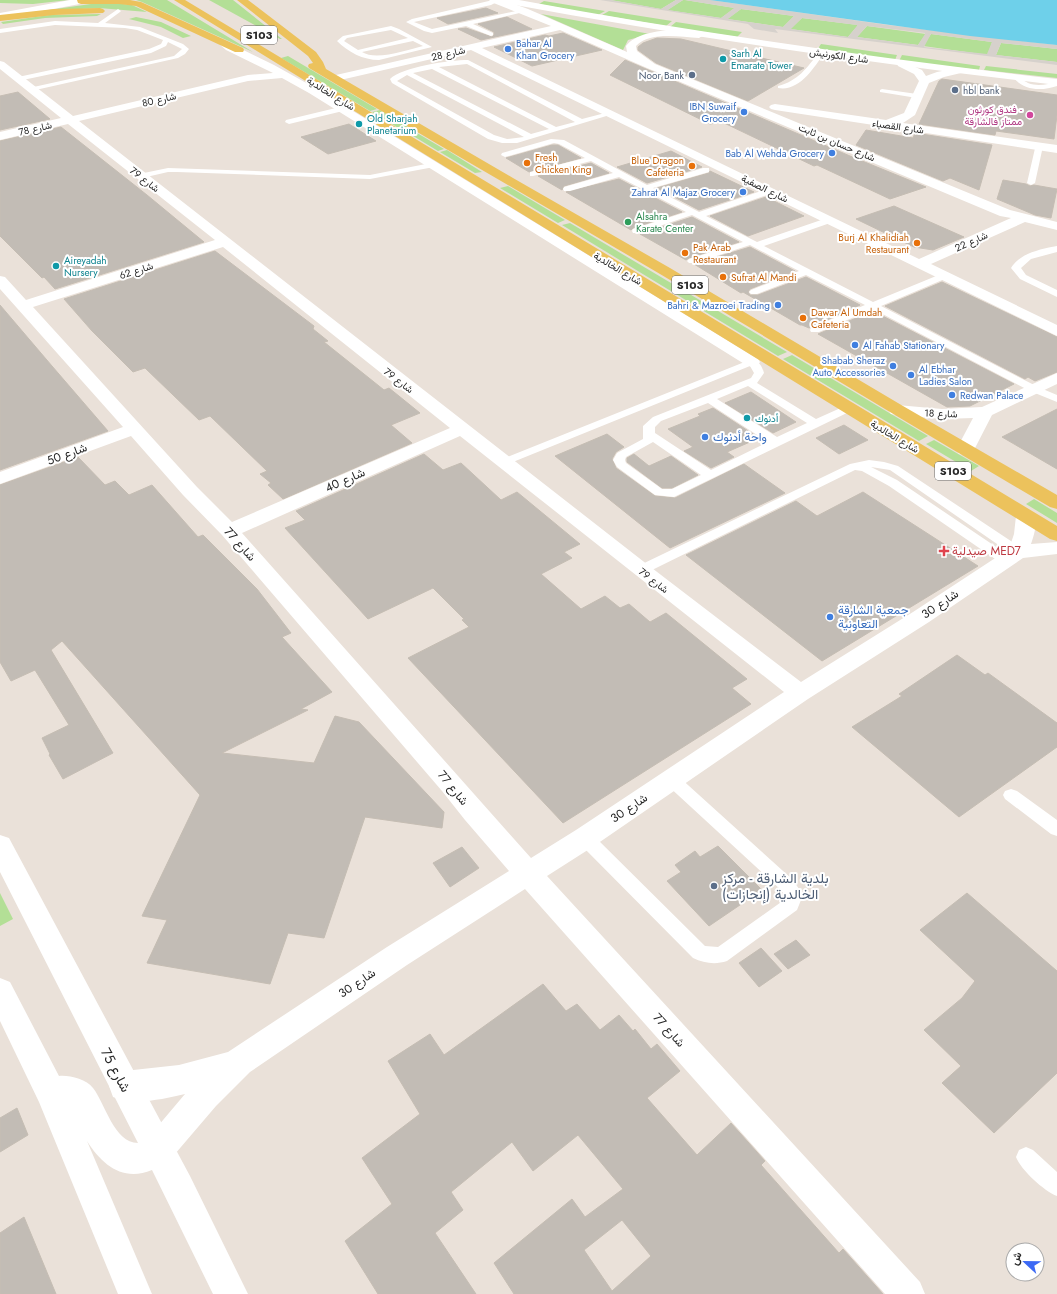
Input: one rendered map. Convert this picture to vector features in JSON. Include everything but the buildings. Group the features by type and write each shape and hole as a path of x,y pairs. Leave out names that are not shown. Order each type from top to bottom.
{"main road":[{"path":"83,0 115,0 133,2 244,52 278,60"},
{"name":"شارع الخالدية","path":"179,0 278,60 391,135 849,408 1057,535"},
{"path":"242,0 312,54 318,62 321,70"},
{"path":"0,17 66,12 126,12 175,22"},
{"name":"شارع الخالدية","path":"300,58 508,181 665,270 897,410 1057,503"}],"street":[{"path":"0,17 83,0"},
{"name":"شارع حسان بن ثابت","path":"498,0 651,66 740,101 812,132 838,131 998,209 1022,218 1057,226"},
{"name":"شارع الكورنيش","path":"498,0 699,35 902,64 1057,83"},
{"path":"0,6 25,7 61,4"},
{"name":"شارع 28","path":"336,78 560,27"},
{"name":"شارع حسان بن ثابت","path":"651,66 632,52 631,46 634,42 641,38 661,34 699,35"},
{"path":"223,43 234,51 264,64 340,109 391,135 431,166 752,362"},
{"name":"شارع الصفية","path":"472,48 1057,330"},
{"name":"شارع 79","path":"0,64 641,570 800,693"},
{"name":"شارع 80","path":"248,78 259,73 264,67 264,64"},
{"path":"902,64 918,72 924,81"},
{"path":"885,124 899,120 909,114 924,81 942,74 957,71"},
{"name":"شارع 80","path":"70,120 248,78 284,75"},
{"name":"شارع القصباء","path":"740,101 1057,149"},
{"path":"909,114 915,122 925,129"},
{"name":"شارع 78","path":"0,136 70,120"},
{"path":"812,132 838,131 860,120"},
{"path":"799,126 814,123 838,131"},
{"name":"شارع 22","path":"919,264 1022,218"},
{"name":"شارع 62","path":"24,305 224,242"},
{"name":"شارع 77","path":"0,280 190,492 229,531 441,772 474,813 528,874 908,1294"},
{"name":"شارع 18","path":"897,410 942,414 985,412 1057,378"},
{"path":"965,450 985,412"},
{"name":"شارع 50","path":"0,478 134,429"},
{"name":"شارع 40","path":"229,531 462,429"},
{"path":"1012,556 1024,534 1026,516"},
{"name":"شارع 30","path":"158,1150 238,1062 397,956 585,838 800,693 921,617 1012,556 1057,548"},
{"name":"شارع 75","path":"0,846 231,1294"},
{"path":"0,992 50,1093 135,1294"},
{"name":"شارع 30","path":"124,1086 170,1082 194,1078 238,1062"},
{"path":"50,1093 58,1090 66,1090 73,1091 78,1095 82,1099 100,1134 113,1151 122,1156 134,1159 146,1156 158,1150"}],"lane":[{"path":"498,0 489,4 409,22 429,31 525,11"},
{"path":"99,25 126,12"},
{"path":"0,31 49,23 138,28 183,46 186,50 172,58 31,89"},
{"path":"465,23 491,34"},
{"path":"428,47 377,58 367,58 344,45 340,40 348,36 386,29 394,29 443,54"},
{"path":"356,52 413,39"},
{"path":"18,79 155,50 164,45 166,40"},
{"path":"155,50 167,53 172,58"},
{"path":"780,87 794,84 800,80 821,53"},
{"path":"581,122 471,63 455,62 408,73 395,77 393,80 495,139 510,141 530,137 609,114"},
{"path":"434,67 555,129"},
{"path":"408,73 530,137"},
{"path":"882,91 917,96"},
{"path":"289,122 340,109"},
{"path":"505,156 559,141 696,214 1034,389 1057,399"},
{"path":"1031,182 1039,146"},
{"path":"533,174 591,159"},
{"path":"142,176 168,170 177,170 370,177 431,166"},
{"path":"646,188 706,170"},
{"path":"568,189 619,174"},
{"path":"636,231 770,191"},
{"path":"692,261 830,220"},
{"path":"1057,250 1040,252 1018,263 1016,268 1022,277 1057,294"},
{"path":"754,292 806,270"},
{"path":"815,330 944,276"},
{"path":"504,462 752,362 759,373 755,380 657,419 649,426 650,439 647,443 624,454 619,460 621,464 653,488 664,493 674,493 815,423 849,408"},
{"path":"750,383 815,423"},
{"path":"1034,389 1057,404"},
{"path":"710,399 776,442"},
{"path":"650,435 710,475"},
{"path":"641,570 854,466 866,469 892,483 1012,556"},
{"path":"585,838 699,952 706,955 721,955 791,905 794,895 788,885 672,780"},
{"path":"1011,794 1057,829"},
{"path":"1026,1157 1057,1186"}],"green space":[{"path":"0,0 69,0 33,4 0,3"},
{"path":"136,0 167,0 253,52 142,2"},
{"path":"209,0 233,0 282,39 280,39"},
{"path":"610,0 676,0 661,9"},
{"path":"683,0 735,8 721,18 667,10"},
{"path":"544,1 605,11 598,15 539,4"},
{"path":"105,2 132,5 147,12 99,8 41,11"},
{"path":"741,9 794,16 783,27 727,19"},
{"path":"609,11 672,21 666,26 602,15"},
{"path":"101,14 97,16 45,18 3,24 1,22 49,15"},
{"path":"541,14 650,34 628,40 623,50"},
{"path":"136,17 161,22 191,36 183,38 161,27 129,19"},
{"path":"802,18 858,25 848,37 790,29"},
{"path":"676,22 742,32 737,37 670,27"},
{"path":"867,26 926,34 918,45 857,37"},
{"path":"931,34 992,42 988,55 923,46"},
{"path":"1001,43 1057,49 1057,62 996,55"},
{"path":"821,44 897,55 895,60 817,50"},
{"path":"902,55 980,66 979,70 899,61"},
{"path":"288,56 377,109 370,111 281,58"},
{"path":"986,66 1057,74 1057,78 984,70"},
{"path":"380,110 408,127 400,129 372,112"},
{"path":"412,130 444,149 438,151 405,131"},
{"path":"447,150 482,172 475,173 440,152"},
{"path":"508,186 565,220 558,223 500,188"},
{"path":"570,223 787,352 778,356 562,225"},
{"path":"792,355 928,436 919,441 783,359"},
{"path":"934,440 979,466 971,471 926,444"},
{"path":"1034,499 1057,513 1057,523 1026,504"},
{"path":"0,893 13,919 0,926"}],"shaded area":[{"path":"600,0 611,0 661,9 676,0 683,0 668,10 721,18 734,8 685,0 710,0 888,25 1057,45 1057,49 1001,43 996,55 1057,62 1057,65 775,29 778,33 754,29 748,24","holes":["741,9 794,16 783,27 728,19","802,18 857,25 848,37 791,29","867,26 925,33 918,45 857,37","931,34 992,42 987,54 924,47"]}],"water":[{"path":"710,0 1057,0 1057,45 970,36"}],"place":[{"name":"Bahar Al Khan Grocery","path":"508,49"},
{"name":"Sarh Al Emarate Tower","path":"723,59"},
{"name":"Noor Bank","path":"692,75"},
{"name":"hbl bank","path":"955,90"},
{"name":"IBN Suwaif Grocery","path":"744,112"},
{"name":"فندق كورثون - ممتاز فالشارقة","path":"1030,115"},
{"name":"Old Sharjah Planetarium","path":"359,124"},
{"name":"Bab Al Wehda Grocery","path":"832,153"},
{"name":"Fresh Chicken King","path":"527,163"},
{"name":"Blue Dragon Cafeteria","path":"692,166"},
{"name":"Zahrat Al Majaz Grocery","path":"743,192"},
{"name":"Alsahra Karate Center","path":"628,222"},
{"name":"Burj Al Khalidiah Restaurant","path":"917,243"},
{"name":"Pak Arab Restaurant","path":"685,253"},
{"name":"Aireyadah Nursery","path":"56,266"},
{"name":"Sufrat Al Mandi","path":"723,277"},
{"name":"Bahri & Mazroei Trading","path":"778,305"},
{"name":"Dawar Al Umdah Cafeteria","path":"803,318"},
{"name":"Al Fahab Stationary","path":"855,345"},
{"name":"Shabab Sheraz Auto Accessories","path":"893,366"},
{"name":"Al Ebhar Ladies Salon","path":"911,375"},
{"name":"Redwan Palace","path":"952,395"},
{"name":"أدنوك","path":"747,418"},
{"name":"واحة أدنوك","path":"705,437"},
{"name":"صيدلية MED7","path":"944,551"},
{"name":"جمعية الشارقة التعاونية","path":"830,617"},
{"name":"بلدية الشارقة - مركز الخالدية (إنجازات)","path":"714,886"}]}
